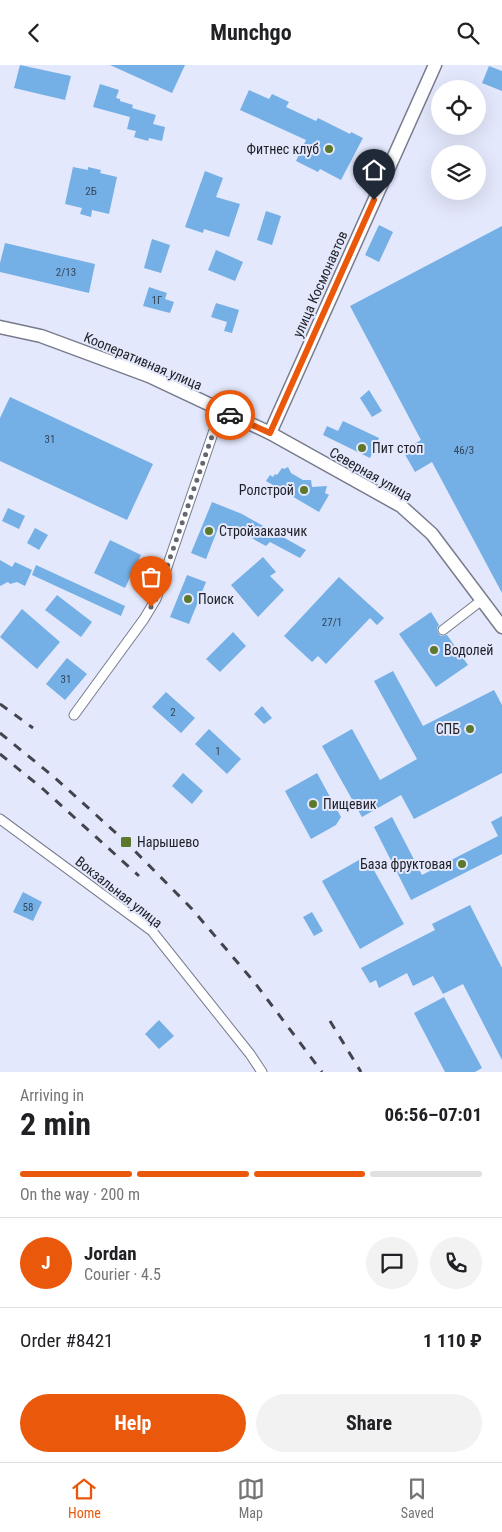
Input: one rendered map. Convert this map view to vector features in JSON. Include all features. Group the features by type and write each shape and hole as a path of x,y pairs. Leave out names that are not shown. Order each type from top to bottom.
{"main road":[{"name":"улица Космонавтов","path":"270,433 435,65"},
{"name":"Кооперативная улица","path":"0,327 41,336 140,373 270,433"},
{"name":"Северная улица","path":"270,433 401,506 432,533 502,627"}],"street":[{"path":"74,715 144,619 156,599 221,410"},
{"path":"443,630 482,600"},
{"name":"Вокзальная улица","path":"0,819 152,931 250,1054 262,1072"}],"building":[{"path":"20,65 71,76 65,100 14,88"},
{"path":"110,65 185,65 172,93"},
{"path":"489,66 502,71 502,91 486,85 486,80 483,80"},
{"path":"100,84 119,90 116,98 133,105 132,108 156,115 153,124 165,127 162,141 149,138 148,141 134,137 136,131 127,129 130,117 93,107"},
{"path":"249,90 269,99 272,94 289,102 286,107 316,121 318,118 350,134 351,132 363,138 341,180 320,169 318,172 296,161 306,140 240,110"},
{"path":"73,167 88,170 88,167 101,170 100,173 117,177 109,214 92,210 91,217 80,214 82,208 65,204"},
{"path":"205,171 223,178 216,197 240,204 229,237 204,229 203,233 185,227"},
{"path":"266,211 281,216 272,245 257,240"},
{"path":"379,225 393,232 379,262 365,255"},
{"path":"502,226 502,593 432,462 415,472 403,451 421,440 350,306"},
{"path":"152,239 170,245 161,273 144,268"},
{"path":"5,243 95,264 89,293 0,272 0,263"},
{"path":"216,250 243,262 235,281 208,270"},
{"path":"149,287 167,293 165,299 174,302 170,313 143,306"},
{"path":"216,303 239,310 232,333 224,331 227,322 211,317"},
{"path":"369,390 382,411 372,417 360,398"},
{"path":"10,397 153,464 127,520 0,461 0,418"},
{"name":"Пит стоп","path":"343,421 379,438 370,458 323,435 327,426 338,431"},
{"name":"Ролстрой","path":"288,467 291,473 303,480 311,480 312,487 327,486 325,493 329,495 319,512 266,481 270,475 273,477 282,468"},
{"path":"212,502 242,514 306,550 300,558 270,542 266,546 246,535 235,532 233,535 219,526 206,559 191,553"},
{"path":"8,508 25,516 19,529 2,521"},
{"path":"35,528 48,535 39,550 27,543"},
{"path":"110,540 141,555 125,588 94,573"},
{"path":"263,557 276,572 270,576 284,590 258,617 231,585"},
{"path":"0,560 12,567 15,562 32,570 25,586 17,582 10,584 8,582 0,586"},
{"path":"36,565 125,606 121,616 32,575"},
{"name":"Поиск","path":"187,575 206,582 189,624 170,617"},
{"path":"339,577 384,618 377,625 370,618 326,664 318,656 312,662 284,636"},
{"path":"57,595 92,622 81,637 45,610"},
{"path":"22,609 60,642 37,669 0,637"},
{"name":"Водолей","path":"431,612 439,625 437,628 438,633 441,636 447,635 468,665 436,687 399,634"},
{"path":"233,632 246,646 220,672 206,659"},
{"path":"67,658 87,674 65,700 46,684"},
{"path":"393,671 423,726 494,690 502,705 502,773 414,819 401,795 362,817 322,746 352,729 380,780 417,759 374,681"},
{"path":"166,692 195,718 181,733 152,707"},
{"path":"262,706 272,718 264,724 254,714"},
{"path":"209,729 241,759 227,774 195,744"},
{"path":"183,773 203,791 192,804 172,786"},
{"name":"Пищевик","path":"317,773 341,817 336,825 311,839 285,791"},
{"name":"База фруктовая","path":"502,816 502,854 411,900 374,827 392,817 422,875 498,836 491,822"},
{"path":"366,856 404,924 360,949 322,881"},
{"path":"23,892 42,902 33,921 13,912"},
{"path":"470,905 502,968 502,1060 463,984 443,994 433,976 413,986 407,973 379,988 376,980 370,983 361,968 435,930 432,924"},
{"path":"312,912 323,931 314,936 303,917"},
{"path":"444,997 482,1068 475,1072 445,1072 414,1013"},
{"path":"159,1020 174,1036 159,1049 145,1034"}],"railway":[{"path":"0,704 33,728"},
{"path":"0,733 54,777 126,842 192,909 255,983 322,1072"},
{"path":"0,754 43,789 139,876"},
{"path":"330,1021 361,1072"}],"way so far":[{"path":"151,607 156,599 221,410 230,415"}],"place":[{"name":"Фитнес клуб","path":"329,149"},
{"name":"Пит стоп","path":"362,448"},
{"name":"Ролстрой","path":"304,490"},
{"name":"Стройзаказчик","path":"209,531"},
{"name":"Поиск","path":"188,599"},
{"name":"Водолей","path":"434,650"},
{"name":"СПБ","path":"470,729"},
{"name":"Пищевик","path":"313,804"},
{"name":"Нарышево","path":"126,842"},
{"name":"База фруктовая","path":"462,864"}],"route":[{"path":"230,415 270,433 374,200"}]}
